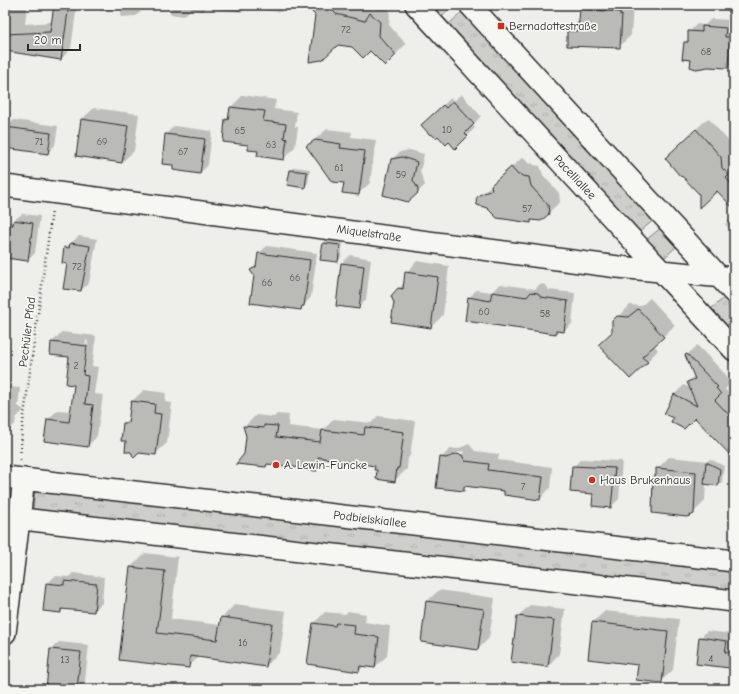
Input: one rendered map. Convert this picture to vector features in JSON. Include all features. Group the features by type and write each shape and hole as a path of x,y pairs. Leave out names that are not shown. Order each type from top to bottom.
{"street":[{"name":"Pacelliallee","path":"416,5 663,271 734,350"},
{"path":"470,5 726,278 734,293"},
{"name":"Miquelstraße","path":"5,186 726,278"},
{"path":"5,633 16,473"},
{"name":"Podbielskiallee","path":"16,473 734,561"},
{"path":"12,518 734,601"}],"path":[{"name":"Pechüler Pfad","path":"16,473 53,203"}],"green space":[{"path":"429,5 454,5 440,18"},
{"path":"463,11 655,219 638,233 447,26"},
{"path":"662,227 677,246 664,258 646,240"},
{"path":"724,298 728,298 734,305 734,330 731,333 712,312 712,308"},
{"path":"35,491 734,571 734,590 33,511"}],"building":[{"path":"54,5 69,5 61,60 5,51 5,34 50,32"},
{"path":"305,5 327,5 336,14 365,21 370,13 380,22 379,36 396,55 385,66 370,51 363,58 352,47 338,45 322,60 309,62 315,15"},
{"path":"580,9 620,12 620,15 622,15 620,48 567,46 567,31 578,31"},
{"path":"702,26 726,28 725,37 730,37 728,68 708,67 696,69 690,67 691,60 682,59 684,42 688,42 688,31 702,32"},
{"path":"453,101 474,124 465,133 468,136 455,149 449,142 446,145 438,136 436,138 431,134 430,135 421,125 443,105 446,108"},
{"path":"230,107 265,111 263,121 286,124 284,138 287,139 284,160 257,156 258,151 248,150 248,145 223,142 225,119 228,120"},
{"path":"81,119 128,126 122,163 76,156"},
{"path":"5,127 51,133 48,154 5,148"},
{"path":"696,129 721,157 722,168 729,175 726,178 734,187 734,209 717,191 699,208 699,194 683,177 680,176 665,158"},
{"path":"165,134 205,139 200,174 173,170 173,165 162,164"},
{"path":"315,140 341,144 340,148 365,151 359,195 342,193 344,183 332,182 306,146"},
{"path":"402,157 417,162 413,180 418,189 418,193 408,202 383,195 391,159"},
{"path":"511,167 518,175 520,174 522,176 529,177 531,186 548,205 549,214 541,221 531,220 531,223 497,218 487,208 477,205 476,199 479,195 492,190 491,185"},
{"path":"290,170 307,172 305,188 287,185"},
{"path":"14,220 33,223 28,261 5,258 5,229 7,225 13,225"},
{"path":"70,243 90,246 81,291 63,289 67,264 62,263 64,247 69,248"},
{"path":"323,243 340,245 338,262 320,260"},
{"path":"258,253 310,260 304,306 302,306 301,310 250,303 254,276 250,270 256,267"},
{"path":"341,263 364,266 359,309 336,306"},
{"path":"405,272 438,277 431,328 391,322 394,303 391,296 398,288 403,289"},
{"path":"492,292 527,297 531,292 538,293 541,297 568,301 564,332 556,331 556,334 465,321 468,297 490,301"},
{"path":"638,309 664,337 642,357 648,362 630,379 598,345 612,332 612,321 617,316 628,317"},
{"path":"51,342 87,346 83,375 88,376 85,404 93,405 88,447 44,441 47,419 69,422 74,385 66,384 69,357 50,355"},
{"path":"687,354 718,387 716,388 721,394 715,400 734,420 734,459 695,418 684,429 671,422 673,418 664,414 674,394 697,406 687,382 695,379 685,355"},
{"path":"131,401 155,404 154,413 161,414 156,455 139,453 134,458 131,452 125,452 126,441 121,441 123,423 128,423"},
{"path":"264,425 278,426 276,437 320,442 322,430 364,435 365,427 404,432 399,468 397,468 395,482 376,479 377,470 374,470 375,466 318,457 317,471 267,464 266,467 236,464 244,454 246,436 243,426 264,428"},
{"path":"456,454 462,455 465,461 489,464 488,470 543,477 540,500 504,495 504,491 464,486 464,491 436,488 440,457 446,458"},
{"path":"706,462 720,469 718,486 704,484"},
{"name":"Haus Brukenhaus","path":"572,466 615,468 611,508 592,506 593,494 570,492"},
{"path":"656,468 696,472 694,514 687,517 652,513 653,477 656,475"},
{"path":"130,567 165,571 157,633 217,640 221,617 272,624 266,667 190,656 189,668 119,660"},
{"path":"64,581 97,584 94,612 61,609 61,613 43,611 46,583 64,585"},
{"path":"426,601 484,609 478,650 421,642"},
{"path":"517,616 554,620 548,667 511,662"},
{"path":"592,622 668,631 662,683 636,680 638,665 588,659"},
{"path":"313,623 335,626 336,623 355,625 354,634 379,637 375,668 360,666 359,672 307,664"},
{"path":"699,637 727,641 725,652 733,652 730,668 696,664"},
{"path":"50,649 81,652 77,689 46,689"}],"place":[{"name":"Bernadottestraße","path":"501,26"},
{"name":"A. Lewin-Funcke","path":"276,465"},
{"name":"Haus Brukenhaus","path":"592,480"}]}
